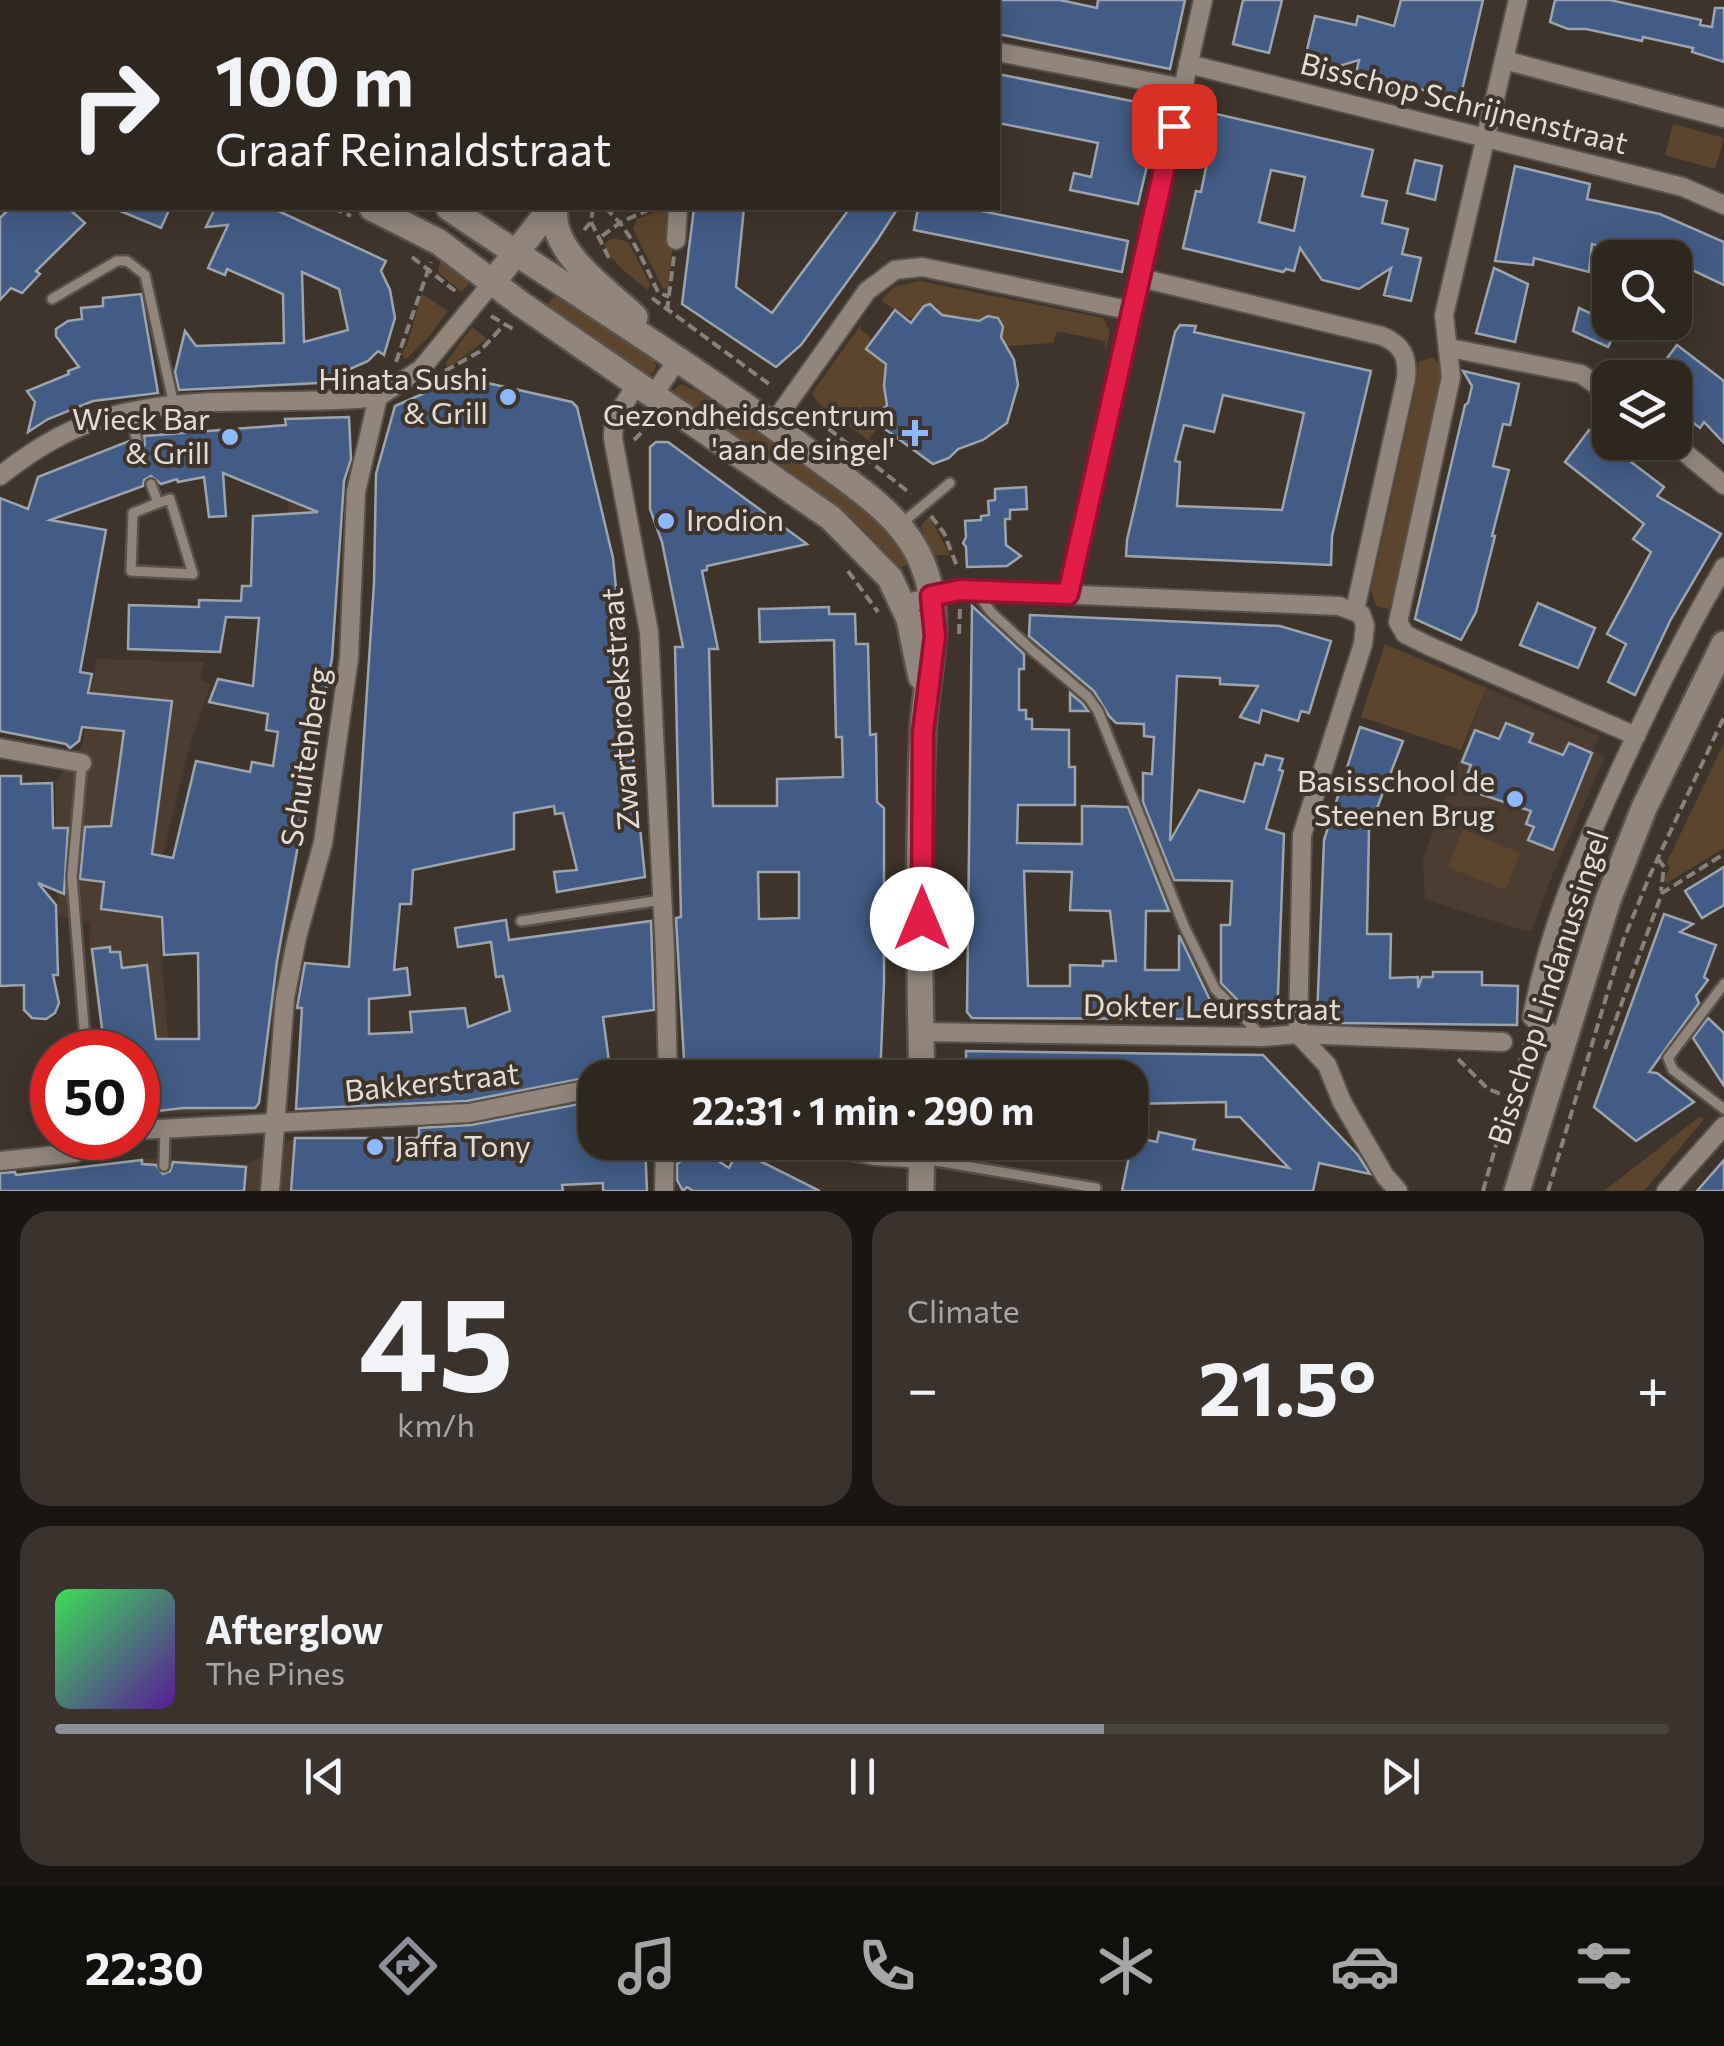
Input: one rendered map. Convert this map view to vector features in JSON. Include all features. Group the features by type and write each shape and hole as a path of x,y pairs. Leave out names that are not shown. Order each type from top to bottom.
{"main road":[{"path":"376,210 439,242 492,283 831,518 890,578 904,604 916,644 925,707"},
{"path":"457,210 486,218 516,253 772,424 876,502 899,526 922,562 935,636 925,707 922,1060"},
{"path":"492,283 551,210"},
{"path":"553,210 554,223 566,249 678,359"},
{"path":"486,218 478,254 492,283"},
{"name":"Bisschop Lindanussingel","path":"1517,1191 1596,930 1644,808 1724,644"},
{"path":"921,1191 922,1160"}],"street":[{"path":"1068,594 1203,0"},
{"path":"1518,0 1444,315 1450,377 1398,622 1405,634 1419,642 1636,736"},
{"path":"1000,52 1183,88"},
{"path":"1504,60 1724,118"},
{"name":"Bisschop Schrijnenstraat","path":"1188,64 1683,187 1724,205"},
{"path":"676,240 678,210"},
{"path":"772,424 867,291 894,270 922,268 1134,311"},
{"path":"1141,278 1382,336 1392,340 1405,355 1406,380 1360,614 1363,644 1302,834 1298,1034 1327,1065 1342,1102 1385,1176 1398,1191"},
{"path":"0,476 24,457 71,432 131,412 174,405 378,397 421,369 492,283"},
{"path":"1450,348 1581,374 1592,382"},
{"name":"Zwartbroekstraat","path":"667,1060 649,632 613,438 614,420 678,359"},
{"name":"Schuitenberg","path":"270,1191 290,963 323,843 349,658 356,492 378,397"},
{"path":"1692,458 1724,484"},
{"name":"Bisschop Lindanussingel","path":"1532,1017 1545,953 1563,899 1636,736 1724,567"},
{"path":"904,604 974,590 1339,606 1360,614"},
{"path":"0,748 82,763"},
{"path":"1532,1017 1562,1042"},
{"name":"Dokter Leursstraat","path":"921,1032 1264,1037 1298,1034 1503,1042"},
{"name":"Bakkerstraat","path":"160,1129 469,1113 578,1091"},
{"path":"1666,1191 1724,1126"},
{"path":"0,1161 30,1158"},
{"path":"664,1160 664,1191"}],"lane":[{"path":"52,298 117,262 127,262 146,275 174,405"},
{"path":"131,412 137,442"},
{"path":"899,526 950,482"},
{"path":"151,484 158,503"},
{"path":"170,499 193,574 131,571 133,513 158,503 170,499"},
{"path":"974,590 992,612 1098,711 1184,926 1215,989 1264,1037"},
{"path":"82,763 72,877 84,1030"},
{"path":"522,920 662,900"},
{"path":"1724,984 1668,1058 1673,1070 1724,1110"},
{"path":"164,1166 165,1129"},
{"path":"968,1160 1096,1188"}],"path":[{"path":"606,210 621,222 658,292 669,297"},
{"path":"602,236 648,210"},
{"path":"667,311 676,240"},
{"path":"378,397 400,353 428,271"},
{"path":"421,369 437,374 450,369 479,352 505,325"},
{"path":"1548,1191 1623,941 1724,717"},
{"path":"1662,894 1724,854"},
{"path":"1606,1049 1662,894 1664,867 1658,858"},
{"path":"1483,1191 1532,1017"},
{"path":"1441,1041 1488,1090 1543,1108"}],"shaded area":[{"path":"1673,124 1724,138 1715,169 1665,155"},
{"path":"659,210 670,214 667,238 673,240 668,289 663,288 633,229 637,219"},
{"path":"613,238 628,242 650,284 648,290 612,258 604,244"},
{"path":"441,257 468,275 470,281 462,292 438,272"},
{"path":"919,281 1103,318 1110,332 1105,351 1105,341 1057,331 1053,343 1007,346 1000,337 1003,325 998,318 988,316 980,321 940,316 937,307 930,304 913,320 881,301 894,287"},
{"path":"422,294 448,311 406,359 401,354"},
{"path":"557,294 651,358 656,365 654,372 643,379 541,311"},
{"path":"862,323 860,329 883,357 889,408 879,413 879,426 869,439 881,450 818,403 812,393"},
{"path":"472,327 487,339 448,368 445,364"},
{"path":"1433,357 1444,384 1389,609 1376,606 1371,591 1417,382 1418,362"},
{"path":"681,384 697,391 876,515 910,563 901,567 849,515 676,400 674,390"},
{"path":"350,415 333,662 259,1104 255,1110 160,1114 160,1030 100,1030 89,947 91,922 58,916 55,782 82,746 97,659 205,662 199,680 211,684 191,741 159,870 161,948 170,1064 230,1065 293,672 286,426"},
{"path":"929,516 950,555 932,555 921,526"},
{"path":"1385,644 1486,688 1461,750 1361,717"},
{"name":"Basisschool de Steenen Brug","path":"1486,688 1599,736 1593,751 1605,757 1532,931 1425,899 1423,859"},
{"path":"1724,743 1724,848 1667,883 1667,862"},
{"path":"1463,830 1520,853 1505,890 1448,867"},
{"path":"1699,1117 1705,1118 1644,1191 1604,1191"},
{"path":"295,1138 291,1191 0,1191 0,1175 138,1160 248,1164"}],"building":[{"path":"1000,0 1060,0 1097,8 1098,0 1185,0 1170,69 1000,34"},
{"path":"1243,0 1282,0 1269,53 1233,44"},
{"path":"1401,0 1483,0 1460,99 1415,88 1412,101 1390,96 1393,83 1356,74 1359,60 1326,70 1322,58 1306,54 1315,16 1356,25 1358,16 1394,26"},
{"path":"1555,0 1610,0 1701,20 1700,25 1712,27 1715,8 1724,8 1724,62 1692,52 1693,48 1643,37 1642,41 1568,29 1550,22"},
{"path":"1000,74 1161,107 1138,204 1070,190 1074,173 1091,177 1098,143 1000,123"},
{"path":"1212,113 1373,150 1362,196 1387,201 1382,223 1408,229 1402,254 1421,258 1411,301 1384,295 1391,268 1359,289 1322,280 1300,248 1294,271 1283,272 1183,248 1196,191 1201,192 1208,158 1204,157","holes":["1271,170 1305,177 1294,231 1259,222"]},
{"path":"1415,160 1442,166 1435,200 1407,193"},
{"path":"1515,166 1590,184 1587,199 1660,214 1724,242 1724,285 1692,270 1692,240 1592,240 1589,272 1534,258 1533,265 1495,261"},
{"path":"8,210 70,210 85,223 36,271 40,274 22,293 11,288 0,300 0,218"},
{"path":"118,210 169,210 161,228"},
{"path":"214,210 276,210 386,261 381,271 390,290 395,318 384,355 378,351 368,361 319,383 179,390 175,372 185,331 196,346 284,343 283,294 227,269 225,275 208,268 228,225 206,227","holes":["302,272 339,289 348,330 304,342"]},
{"path":"694,210 744,210 736,287 772,313 849,210 897,210 801,345 776,367 682,304"},
{"path":"918,210 977,210 1128,241 1122,272 914,230"},
{"path":"1494,268 1528,284 1515,342 1476,333"},
{"path":"141,294 158,393 93,401 48,419 28,432 35,402 27,391 79,367 56,336 56,329 68,321 82,319 81,308 103,306 103,298"},
{"path":"930,304 942,315 979,321 988,316 998,318 1003,327 1001,337 1014,360 1018,385 1007,423 983,440 933,464 878,424 876,417 887,405 886,364 866,349 895,310 911,323"},
{"path":"1579,308 1592,314 1592,340 1573,331"},
{"path":"1180,325 1196,326 1194,332 1371,371 1332,536 1331,565 1126,556 1175,332","holes":["1223,395 1304,413 1282,510 1177,506 1180,462 1175,461 1184,425 1214,432"]},
{"path":"1593,340 1611,340 1608,347"},
{"path":"1677,345 1724,381 1724,443 1704,422 1700,428 1692,422 1692,360 1666,360"},
{"path":"1463,371 1519,384 1510,425 1503,424 1493,466 1509,470 1495,536 1476,612 1461,640 1415,619 1472,386"},
{"path":"483,382 572,402 577,407 613,558 645,877 557,892 554,872 577,870 563,813 555,814 554,806 514,813 514,849 413,870 411,904 400,904 394,970 407,968 410,995 369,999 369,1034 412,1032 410,1012 465,1008 468,1027 510,1011 503,976 496,977 491,942 458,947 455,928 506,920 509,940 651,921 654,1010 603,1017 609,1060 578,1060 578,1079 467,1101 296,1109 302,1008 297,1008 305,963 349,967 374,583 376,474 395,406 436,388"},
{"path":"349,417 351,459 344,481 332,658 277,961 259,1103 255,1108 160,1111 160,1039 199,1039 198,953 164,955 162,917 101,909 104,882 80,879 85,827 111,826 124,731 82,727 79,741 70,748 0,731 0,498 28,509 38,477 129,441 132,448 140,450 145,444 144,436 286,425 285,419","holes":["223,473 318,512 253,516 251,586 242,586 241,601 199,600 199,607 129,605 128,649 220,652 226,617 259,618 253,686 218,679 209,702 268,714 266,730 278,732 273,766 252,762 250,772 196,761 173,858 152,854 172,701 88,693 92,674 80,672 106,530 50,520 143,486 151,476 161,484 204,477 209,517 226,516"]},
{"path":"1589,430 1592,460 1628,460 1664,487 1657,496 1721,534 1671,619 1635,695 1608,682 1626,644 1607,634 1651,552 1633,539 1644,524 1565,462"},
{"path":"656,442 668,442 807,544 707,566 702,571 718,649 709,649 713,806 777,806 777,779 843,777 842,737 836,737 834,640 760,642 759,609 829,607 829,614 855,614 856,644 868,644 870,735 876,734 877,802 884,808 881,1060 684,1060 676,918 681,917 675,647 683,647 662,542 650,509 650,447","holes":["758,872 799,872 799,918 759,919"]},
{"path":"1026,487 1027,509 1010,510 1010,519 1005,519 1006,545 1021,556 1007,566 967,567 965,521 989,515 988,501 995,500 995,489"},
{"path":"1538,603 1595,628 1578,668 1520,645"},
{"path":"972,606 1024,654 1024,669 1019,669 1019,710 1026,710 1026,719 1032,719 1032,729 1069,730 1069,767 1075,767 1075,805 1018,805 1017,843 1082,844 1082,806 1128,807 1169,911 1146,911 1145,970 1179,970 1179,935 1219,1019 972,1018 967,1012","holes":["1024,871 1072,872 1070,910 1110,911 1116,961 1103,961 1103,966 1070,965 1070,986 1028,986"]},
{"path":"1030,615 1280,626 1331,641 1309,713 1301,711 1298,721 1262,710 1259,723 1240,717 1258,686 1220,684 1220,678 1177,676 1170,841 1199,790 1244,802 1255,763 1263,765 1266,755 1283,759 1266,829 1284,834 1277,1020 1257,1020 1221,983 1221,925 1230,925 1232,881 1174,880 1143,802 1143,773 1152,774 1154,737 1144,736 1144,724 1116,723 1094,691 1029,636"},
{"path":"1070,693 1082,703 1088,711 1070,711"},
{"path":"1506,723 1533,734 1529,742 1563,755 1569,743 1592,753 1553,850 1528,840 1534,827 1526,824 1531,811 1462,788 1471,765 1462,762 1475,730 1499,739"},
{"path":"1360,727 1403,741 1369,829 1367,934 1391,934 1390,978 1418,977 1418,988 1422,977 1433,977 1433,972 1482,972 1482,985 1518,986 1517,1025 1334,1023 1317,1018 1324,840"},
{"path":"0,776 21,776 21,784 52,783 53,828 68,828 64,894 38,883 56,905 58,975 53,975 59,1003 55,1013 46,1019 32,1018 24,1010 24,985 0,986"},
{"path":"1724,867 1724,905 1702,918 1685,891"},
{"path":"1664,914 1693,924 1680,932 1716,945 1704,977 1708,980 1696,996 1699,1003 1649,1072 1657,1073 1694,1102 1636,1141 1594,1107"},
{"path":"110,947 110,952 120,952 122,968 147,965 155,1030 102,1030 92,949"},
{"path":"1708,1018 1724,1033 1724,1086 1693,1038"},
{"path":"966,1051 1263,1055 1358,1155 1370,1174 1319,1163 1313,1191 1122,1191 1128,1160 1148,1160 1148,1140 1157,1142 1159,1132 1195,1140 1193,1149 1289,1168 1240,1117 1226,1117 1226,1102 1148,1104 1148,1060 966,1060"},
{"path":"578,1104 578,1160 646,1160 647,1191 603,1191 603,1183 562,1185 563,1191 291,1191 295,1138 416,1138 419,1128 471,1125"},
{"path":"142,1160 142,1164 156,1165 163,1174 170,1171 173,1162 246,1167 244,1191 0,1191 0,1173 16,1175"},
{"path":"682,1160 717,1160 729,1168 733,1160 758,1160 820,1191 693,1191 687,1187 683,1191 677,1180 677,1164"},
{"path":"1724,1160 1724,1191 1697,1191"}],"place":[{"name":"Hinata Sushi & Grill","path":"508,397"},
{"name":"Gezondheidscentrum 'aan de singel'","path":"915,433"},
{"name":"Wieck Bar & Grill","path":"230,437"},
{"name":"Irodion","path":"666,521"},
{"name":"Basisschool de Steenen Brug","path":"1515,799"},
{"name":"Jaffa Tony","path":"375,1147"}],"route":[{"path":"922,919 923,732 935,636 931,596 960,590 1068,594 1174,126"}]}
